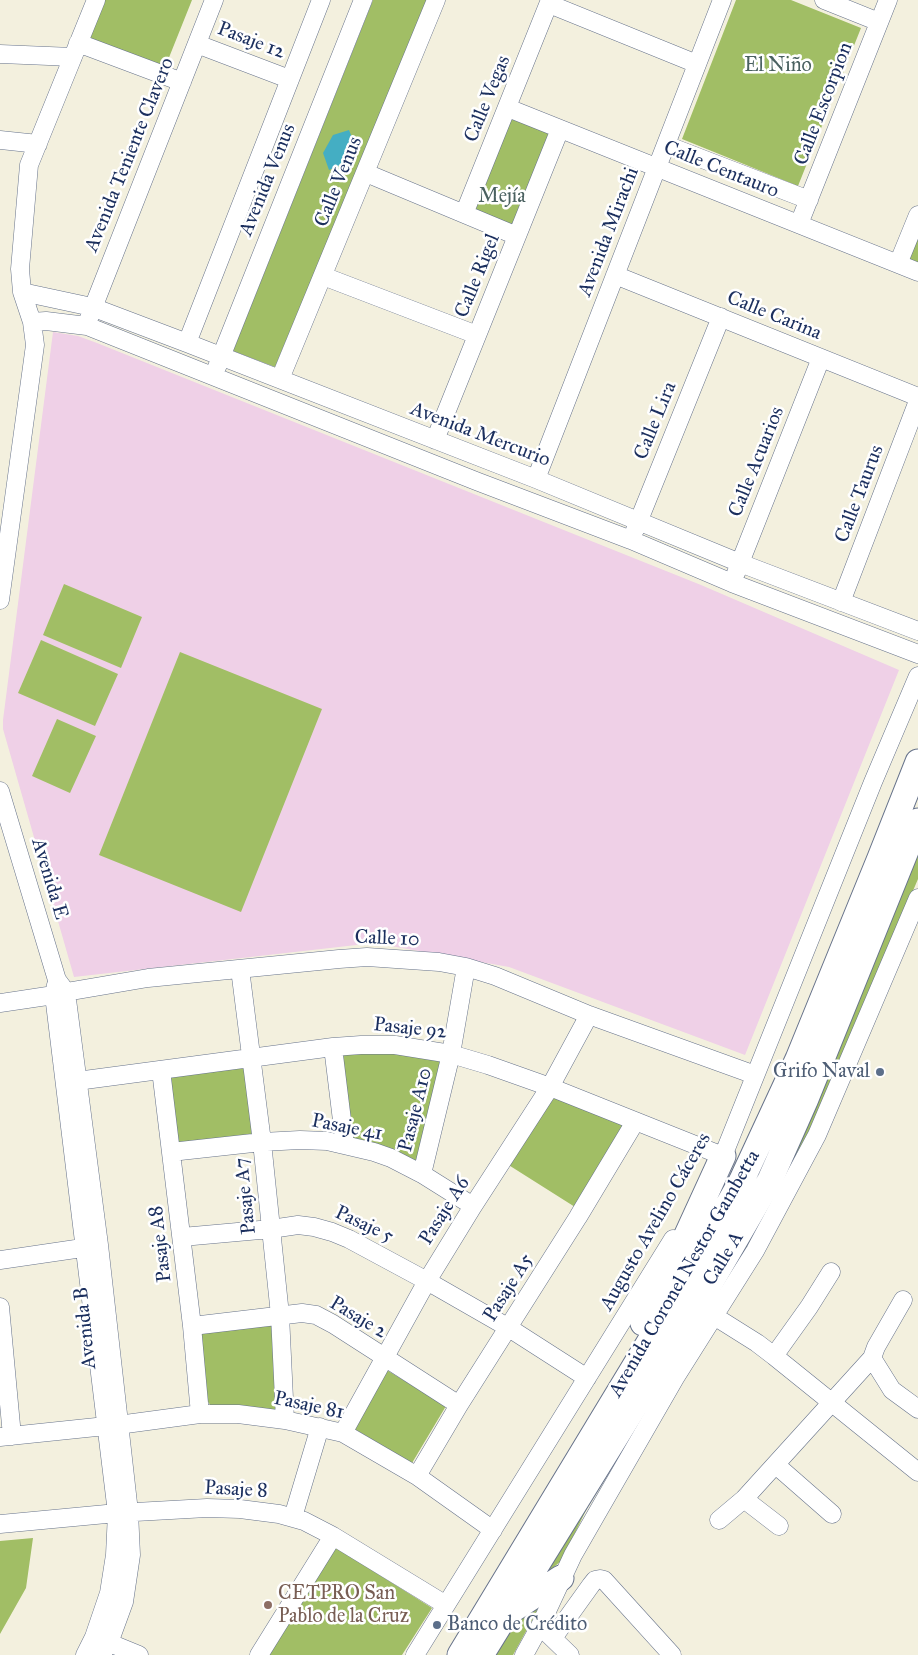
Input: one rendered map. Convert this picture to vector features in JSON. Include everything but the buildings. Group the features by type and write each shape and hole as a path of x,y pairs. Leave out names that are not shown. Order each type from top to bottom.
{"highway":[{"name":"Avenida Coronel Nestor Gambetta","path":"460,1655 670,1308 741,1182 798,1059 918,762"},
{"name":"Avenida Coronel Nestor Gambetta","path":"481,1655 701,1299 770,1180 805,1101 918,821"},
{"path":"576,1462 598,1403 643,1324 723,1156"},
{"path":"506,1614 562,1578"}],"street":[{"path":"0,600 4,543 35,345 32,322 22,292 20,269 29,165 96,0"},
{"name":"Avenida Teniente Clavero","path":"86,326 214,0"},
{"path":"187,343 321,0"},
{"name":"Avenida Venus","path":"213,376 363,0"},
{"name":"Calle Venus","path":"280,379 436,0"},
{"name":"Avenida Mirachi","path":"536,479 722,0"},
{"path":"824,0 879,22"},
{"name":"Calle Escorpion","path":"800,224 888,0"},
{"path":"550,2 697,64"},
{"name":"Calle Vegas","path":"464,214 550,2"},
{"name":"Pasaje 12","path":"197,44 289,79"},
{"path":"0,54 76,50 182,82"},
{"name":"Calle Centauro","path":"508,108 918,272"},
{"name":"Calle Rigel","path":"435,440 560,129"},
{"path":"0,140 38,144"},
{"path":"666,145 809,200"},
{"path":"366,172 517,236"},
{"path":"898,264 918,215"},
{"name":"Calle Carina","path":"615,275 918,397"},
{"path":"323,276 477,335"},
{"name":"Avenida Mercurio","path":"22,292 92,307 536,479 740,563 918,631"},
{"name":"Calle Lira","path":"631,540 721,318"},
{"path":"32,322 46,321 86,326 476,482 631,540 732,583 918,654"},
{"name":"Calle Acuarios","path":"732,583 821,358"},
{"name":"Calle Taurus","path":"840,602 918,401"},
{"path":"476,482 485,460"},
{"name":"Augusto Avelino Cáceres","path":"416,1655 723,1156 873,782 918,676"},
{"name":"Augusto Avelino Cáceres","path":"873,782 918,702"},
{"name":"Avenida E","path":"0,790 59,989"},
{"name":"Calle A","path":"524,1655 547,1632 562,1578 596,1515 675,1378 755,1250 817,1135 918,898"},
{"name":"Calle 10","path":"0,1003 59,989 148,978 367,957 439,962 466,967 494,976 588,1015 755,1075"},
{"name":"Pasaje A10","path":"422,1174 451,1054 466,967"},
{"name":"Pasaje A7","path":"240,969 262,1142 280,1316 285,1420"},
{"name":"Avenida B","path":"59,989 77,1081 91,1246"},
{"name":"Avenida B","path":"59,989 123,1512 102,1645 85,1655"},
{"name":"Pasaje A6","path":"343,1433 427,1281 550,1087 588,1015"},
{"name":"Pasaje 92","path":"77,1081 252,1056 333,1047 395,1045 451,1054 488,1065 550,1087 723,1156"},
{"path":"333,1047 345,1145"},
{"name":"Pasaje A8","path":"161,1070 182,1237 200,1414"},
{"name":"Pasaje A5","path":"417,1476 635,1122"},
{"name":"Pasaje 41","path":"171,1152 262,1142 300,1140 345,1145 391,1158 422,1174 473,1206"},
{"name":"Pasaje 5","path":"182,1237 298,1225 332,1232 349,1239 427,1281 509,1328 587,1378"},
{"path":"0,1260 91,1246"},
{"path":"774,1356 831,1272"},
{"path":"719,1520 744,1500 872,1358 876,1347 903,1300"},
{"path":"0,1308 6,1437"},
{"name":"Pasaje 2","path":"192,1326 302,1313 316,1315 459,1405"},
{"path":"714,1316 774,1356 918,1472"},
{"path":"872,1358 892,1390 918,1409"},
{"name":"Pasaje 81","path":"6,1437 112,1426 200,1414 238,1414 285,1420 343,1433 417,1476 493,1530"},
{"path":"293,1517 320,1427"},
{"path":"776,1465 832,1514"},
{"path":"744,1500 779,1526"},
{"name":"Pasaje 8","path":"0,1524 123,1512 207,1508 257,1511 293,1517 333,1536 446,1605"},
{"path":"259,1655 333,1536"},
{"path":"570,1655 547,1632 595,1580 600,1579 604,1580 672,1655"},
{"path":"102,1645 139,1655"}],"shaded area":[{"path":"53,332 78,336 97,343 701,585 899,670 745,1055 509,967 374,943 74,977 3,729"}],"green space":[{"path":"102,0 192,0 162,75 88,38"},
{"path":"373,0 428,0 275,367 233,351"},
{"name":"El Niño","path":"736,0 791,0 861,28 798,186 682,139"},
{"name":"Mejía","path":"511,112 556,131 515,232 469,211"},
{"path":"918,215 918,268 901,259"},
{"path":"64,584 142,617 121,668 43,635"},
{"path":"41,640 118,674 95,726 18,693"},
{"path":"180,652 322,709 241,912 99,855"},
{"path":"57,719 96,736 70,793 32,776"},
{"path":"918,853 918,879 813,1125 745,1253 590,1502 562,1560 539,1580 707,1307"},
{"path":"345,1048 445,1056 421,1164 352,1137 342,1051"},
{"path":"246,1064 256,1137 182,1146 176,1141 167,1078"},
{"path":"554,1092 628,1122 575,1207 507,1164"},
{"path":"269,1323 274,1326 277,1413 212,1408 207,1400 201,1333"},
{"path":"385,1369 446,1406 412,1463 351,1427"},
{"path":"33,1538 26,1588 0,1634 0,1541"},
{"path":"335,1547 432,1608 402,1655 267,1655"},
{"path":"543,1600 513,1655 493,1655 516,1618"}],"water":[{"path":"349,130 353,140 343,164 329,170 323,153 333,135"}],"place":[{"name":"Grifo Naval","path":"880,1072"},
{"name":"CETPRO San Pablo de la Cruz","path":"268,1605"},
{"name":"Banco de Crédito","path":"437,1625"}]}
